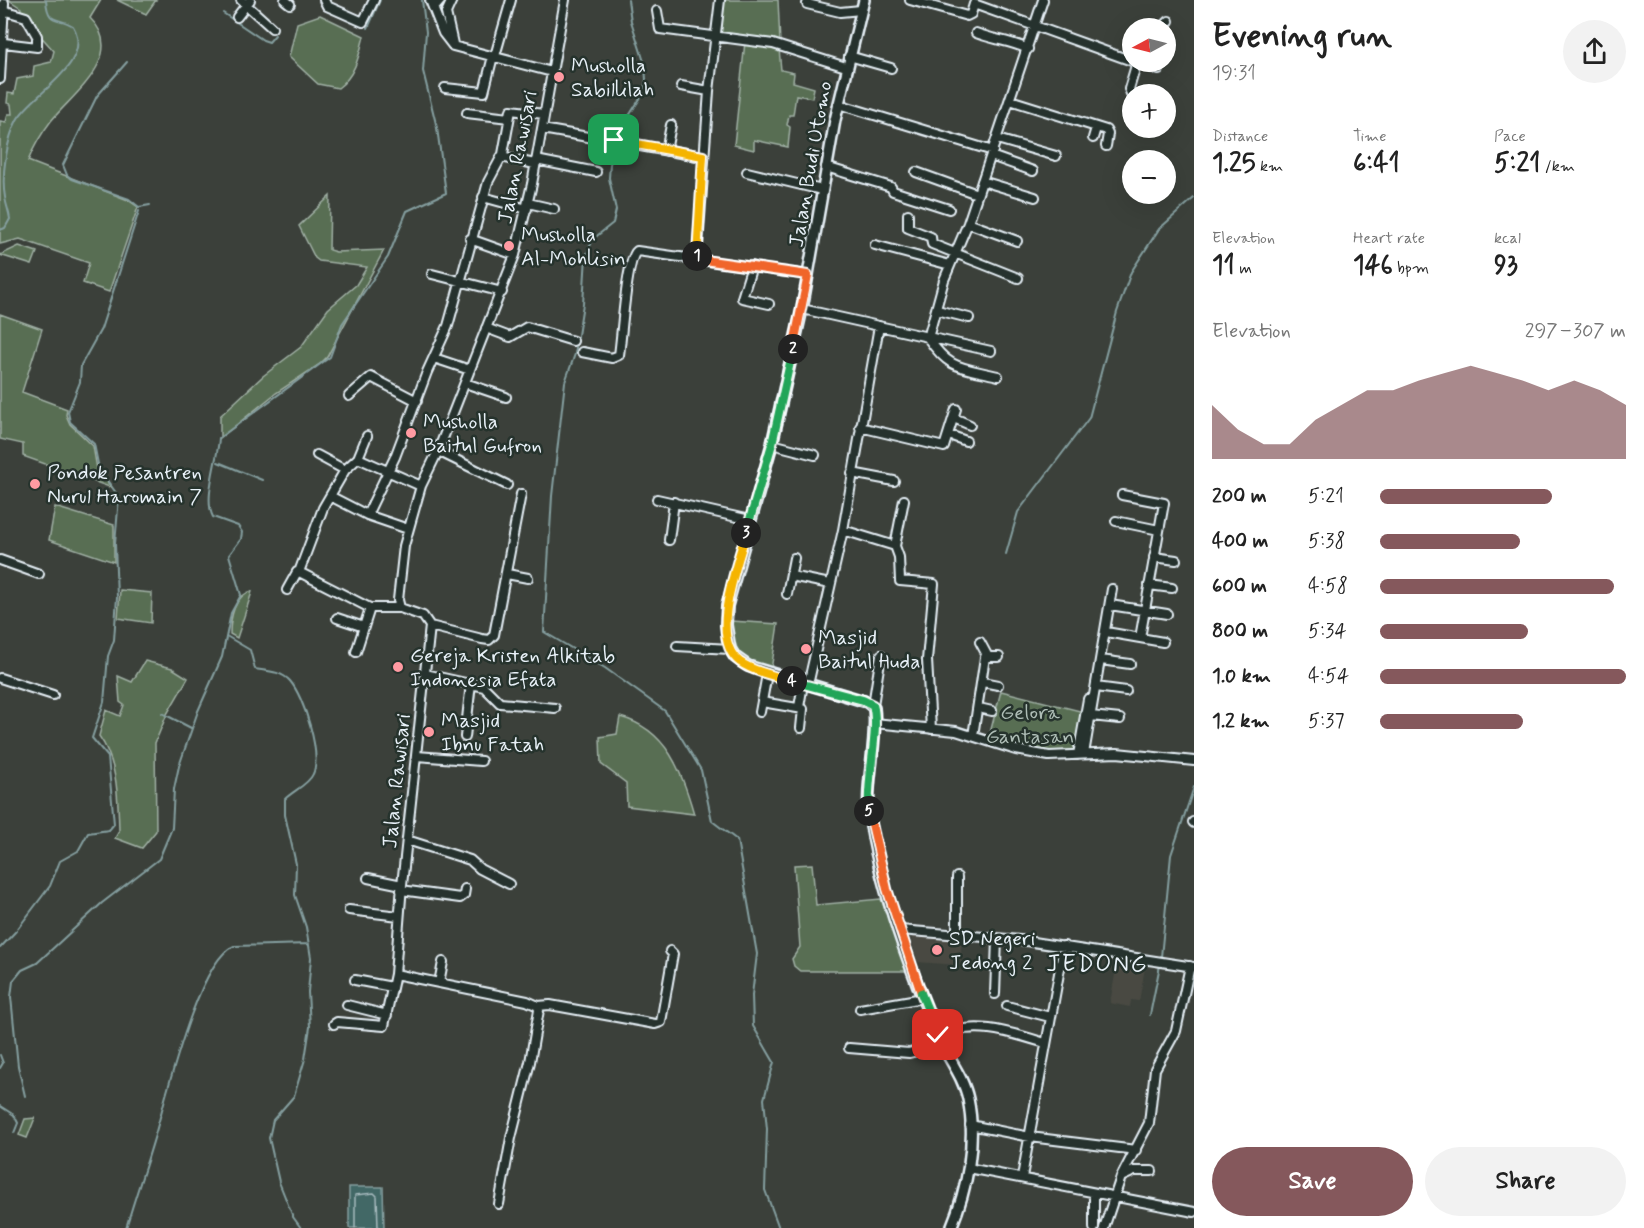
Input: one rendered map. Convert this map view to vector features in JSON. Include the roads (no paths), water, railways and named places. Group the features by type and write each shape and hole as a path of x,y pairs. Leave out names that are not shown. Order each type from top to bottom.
{"street":[{"path":"324,0 327,6 363,22 374,0"},
{"path":"441,0 432,4 443,33 453,46 552,72"},
{"path":"452,0 446,13 453,46"},
{"path":"445,88 484,92 511,0"},
{"name":"Jalan Rawisari","path":"400,608 400,576 408,528 421,486 438,452 515,255 536,162 565,0"},
{"path":"697,259 703,156 720,0"},
{"name":"Jalan Budi Utomo","path":"730,649 726,625 727,606 772,444 802,309 838,104 864,0"},
{"path":"910,0 967,16 971,14 974,4 1035,28 1122,58"},
{"path":"998,376 953,364 938,354 928,338 950,265 968,223 1043,0"},
{"path":"237,17 246,1 272,28"},
{"path":"4,4 26,17 38,42 37,48 4,43"},
{"path":"0,79 4,43 4,4"},
{"path":"807,4 840,12 861,10"},
{"path":"657,11 660,29 780,45 846,67"},
{"path":"976,33 995,40 1001,38 1028,49"},
{"path":"849,56 891,68"},
{"path":"681,86 709,90"},
{"path":"1010,100 1108,132 1106,146"},
{"path":"838,104 992,154 1034,171"},
{"path":"467,113 544,114"},
{"path":"367,515 388,472 448,326 483,197 501,157 510,114"},
{"path":"666,151 671,125"},
{"path":"1093,138 1096,128"},
{"path":"542,129 703,156"},
{"path":"997,139 1056,156"},
{"path":"501,157 596,172"},
{"path":"826,167 891,187 893,191 949,209"},
{"path":"747,172 822,190"},
{"path":"916,172 977,194"},
{"path":"982,181 1035,197"},
{"path":"483,197 527,206 554,208"},
{"path":"908,214 908,228 931,237 932,244 1018,278"},
{"path":"968,223 1017,242"},
{"path":"470,239 515,255"},
{"path":"875,245 950,265"},
{"path":"582,352 612,358 619,356 625,295 634,253 644,250 808,275"},
{"path":"752,266 742,298 769,304"},
{"path":"432,274 502,292"},
{"path":"802,309 991,351"},
{"path":"937,310 969,318"},
{"path":"799,708 843,530 879,326"},
{"path":"486,328 510,337 526,327 573,341"},
{"path":"434,358 470,370"},
{"path":"349,396 372,377 417,401"},
{"path":"465,383 506,397"},
{"path":"860,427 942,448 949,435 956,409"},
{"path":"954,418 970,425"},
{"path":"949,435 966,441"},
{"path":"286,590 299,572 330,496 345,470 358,458 367,436"},
{"path":"772,444 815,455"},
{"path":"438,452 507,484"},
{"path":"317,455 345,470"},
{"path":"358,458 421,486"},
{"path":"852,473 894,481"},
{"path":"299,572 369,608 400,608 423,616 430,626 482,639 492,638 507,574 521,494"},
{"path":"1122,495 1164,503 1140,638"},
{"path":"330,496 367,515 408,528"},
{"path":"657,499 750,520"},
{"path":"904,500 895,546 899,557 899,580 934,584 927,660 931,729"},
{"path":"669,540 674,502"},
{"path":"1116,520 1159,530"},
{"path":"843,530 895,546"},
{"path":"1154,557 1176,560"},
{"path":"787,594 794,558"},
{"path":"0,560 39,574"},
{"path":"507,574 528,578"},
{"path":"791,576 831,584"},
{"path":"1149,585 1172,588"},
{"path":"1081,755 1091,716 1112,589"},
{"path":"1110,605 1167,614"},
{"path":"357,651 369,608"},
{"path":"338,618 364,627"},
{"name":"Jalan Rawisari","path":"387,1015 395,974 399,916 430,626"},
{"path":"1106,632 1163,642"},
{"path":"973,736 987,656 980,642"},
{"path":"677,646 730,649 740,662 767,674 863,700 873,705"},
{"path":"881,655 873,705 874,723 868,808 875,845 923,998 942,1045 964,1087 970,1125 969,1168 951,1228"},
{"path":"987,656 999,657"},
{"path":"1101,660 1130,664"},
{"path":"425,674 488,688 500,703 555,708"},
{"path":"760,712 767,674"},
{"path":"0,678 53,695"},
{"path":"983,682 998,686"},
{"path":"465,737 471,683"},
{"path":"1096,687 1126,691"},
{"path":"1081,755 1088,699"},
{"path":"762,702 803,709 801,728"},
{"path":"979,708 992,711"},
{"path":"1091,716 1120,719"},
{"path":"874,723 973,736 1049,756 1117,753 1194,761"},
{"path":"417,756 481,760"},
{"path":"407,840 470,860 480,869 509,884"},
{"path":"368,878 460,898 464,895 465,889"},
{"path":"957,878 957,935"},
{"path":"349,910 399,916"},
{"path":"900,930 1064,946 1192,966 1176,1031 1157,1062 1149,1123 1121,1177 1104,1228"},
{"path":"995,994 997,939"},
{"path":"1022,1177 1064,946"},
{"path":"395,974 527,1001 538,1006 550,1005 655,1024 661,1022 673,954 670,951"},
{"path":"439,983 443,962"},
{"path":"356,980 392,987"},
{"path":"860,1009 923,998"},
{"path":"334,1024 337,1022 381,1027 386,1023 387,1015 347,1005"},
{"path":"499,1204 538,1022 538,1006"},
{"path":"1007,1006 1050,1017"},
{"path":"938,1035 954,1029 979,1026 1045,1043"},
{"path":"849,1048 909,1053 942,1045"},
{"path":"970,1125 1030,1137 1136,1150"},
{"path":"969,1168 1022,1177 1113,1198 1194,1212"},
{"path":"1121,1177 1134,1171 1152,1171"},
{"path":"1094,1194 1094,1228"}],"water":[{"path":"349,1187 383,1187 384,1228 349,1228"}],"waterway":[{"path":"0,230 5,228 10,219 5,197 4,168 13,128 24,110 69,66 76,53 77,40 73,26 51,17 46,0"},
{"path":"368,28 380,0"},
{"path":"25,1096 18,1066 11,997 13,981 22,970 37,963 102,903 159,859 172,828 174,789 179,766 198,711 222,657 231,613 241,595 229,555 241,539 242,532 238,526 213,517 210,509 210,490 219,438 330,357 342,324 388,257 407,211 446,193 437,128 423,71 426,32 422,0"},
{"path":"628,0 631,21 645,65 646,80 643,94 625,122 610,164 609,178 616,210 613,223 593,239 586,256 583,304 575,354 565,382 552,496 544,632 605,668 665,711 701,770 712,821 737,840 757,954 752,995 753,1026 774,1062 764,1099 767,1129 765,1190 779,1228"},
{"path":"223,13 263,40 269,42 275,35"},
{"path":"127,62 97,96 63,165 67,175 72,179 129,199 139,207 150,205"},
{"path":"1006,554 1018,512 1089,418 1117,312 1131,272 1159,229 1194,198"},
{"path":"0,948 50,886 60,861 78,851 88,833 109,830 114,824 108,757 92,738 104,702 108,656 114,640 117,597 115,544 119,497 99,469 94,444 70,422 68,412 80,382 81,365 101,329 139,211"},
{"path":"218,462 262,480"},
{"path":"228,637 250,650 255,669 278,673 290,681 306,712 315,753 315,765 311,778 285,799 285,815 296,864 295,895 306,927 311,958 308,992 310,1027 305,1059 294,1096 273,1120 269,1138 279,1182 293,1217 301,1228"},
{"path":"162,713 191,728"},
{"path":"1161,957 1171,855 1194,787"},
{"path":"126,1228 185,1032 208,976 221,957 234,946 309,944"},
{"path":"1150,1015 1160,965"},
{"path":"0,1055 3,1063 0,1068"},
{"path":"0,1106 14,1115 18,1123 14,1133"}],"place":[{"name":"Musholla Sabillilah","path":"559,77"},
{"name":"Musholla Al-Mohlisin","path":"509,246"},
{"name":"Musholla Baitul Gufron","path":"411,433"},
{"name":"Pondok Pesantren Nurul Haromain 7","path":"35,484"},
{"name":"Masjid Baitul Huda","path":"806,649"},
{"name":"Gereja Kristen Alkitab Indonesia Efata","path":"398,667"},
{"name":"Masjid Ibnu Fatah","path":"429,732"},
{"name":"SD Negeri Jedong 2","path":"937,950"}],"district":[{"name":"JEDONG","path":"1097,963"}],"park label":[{"name":"Gelora Gantasan","path":"1030,724"}]}
